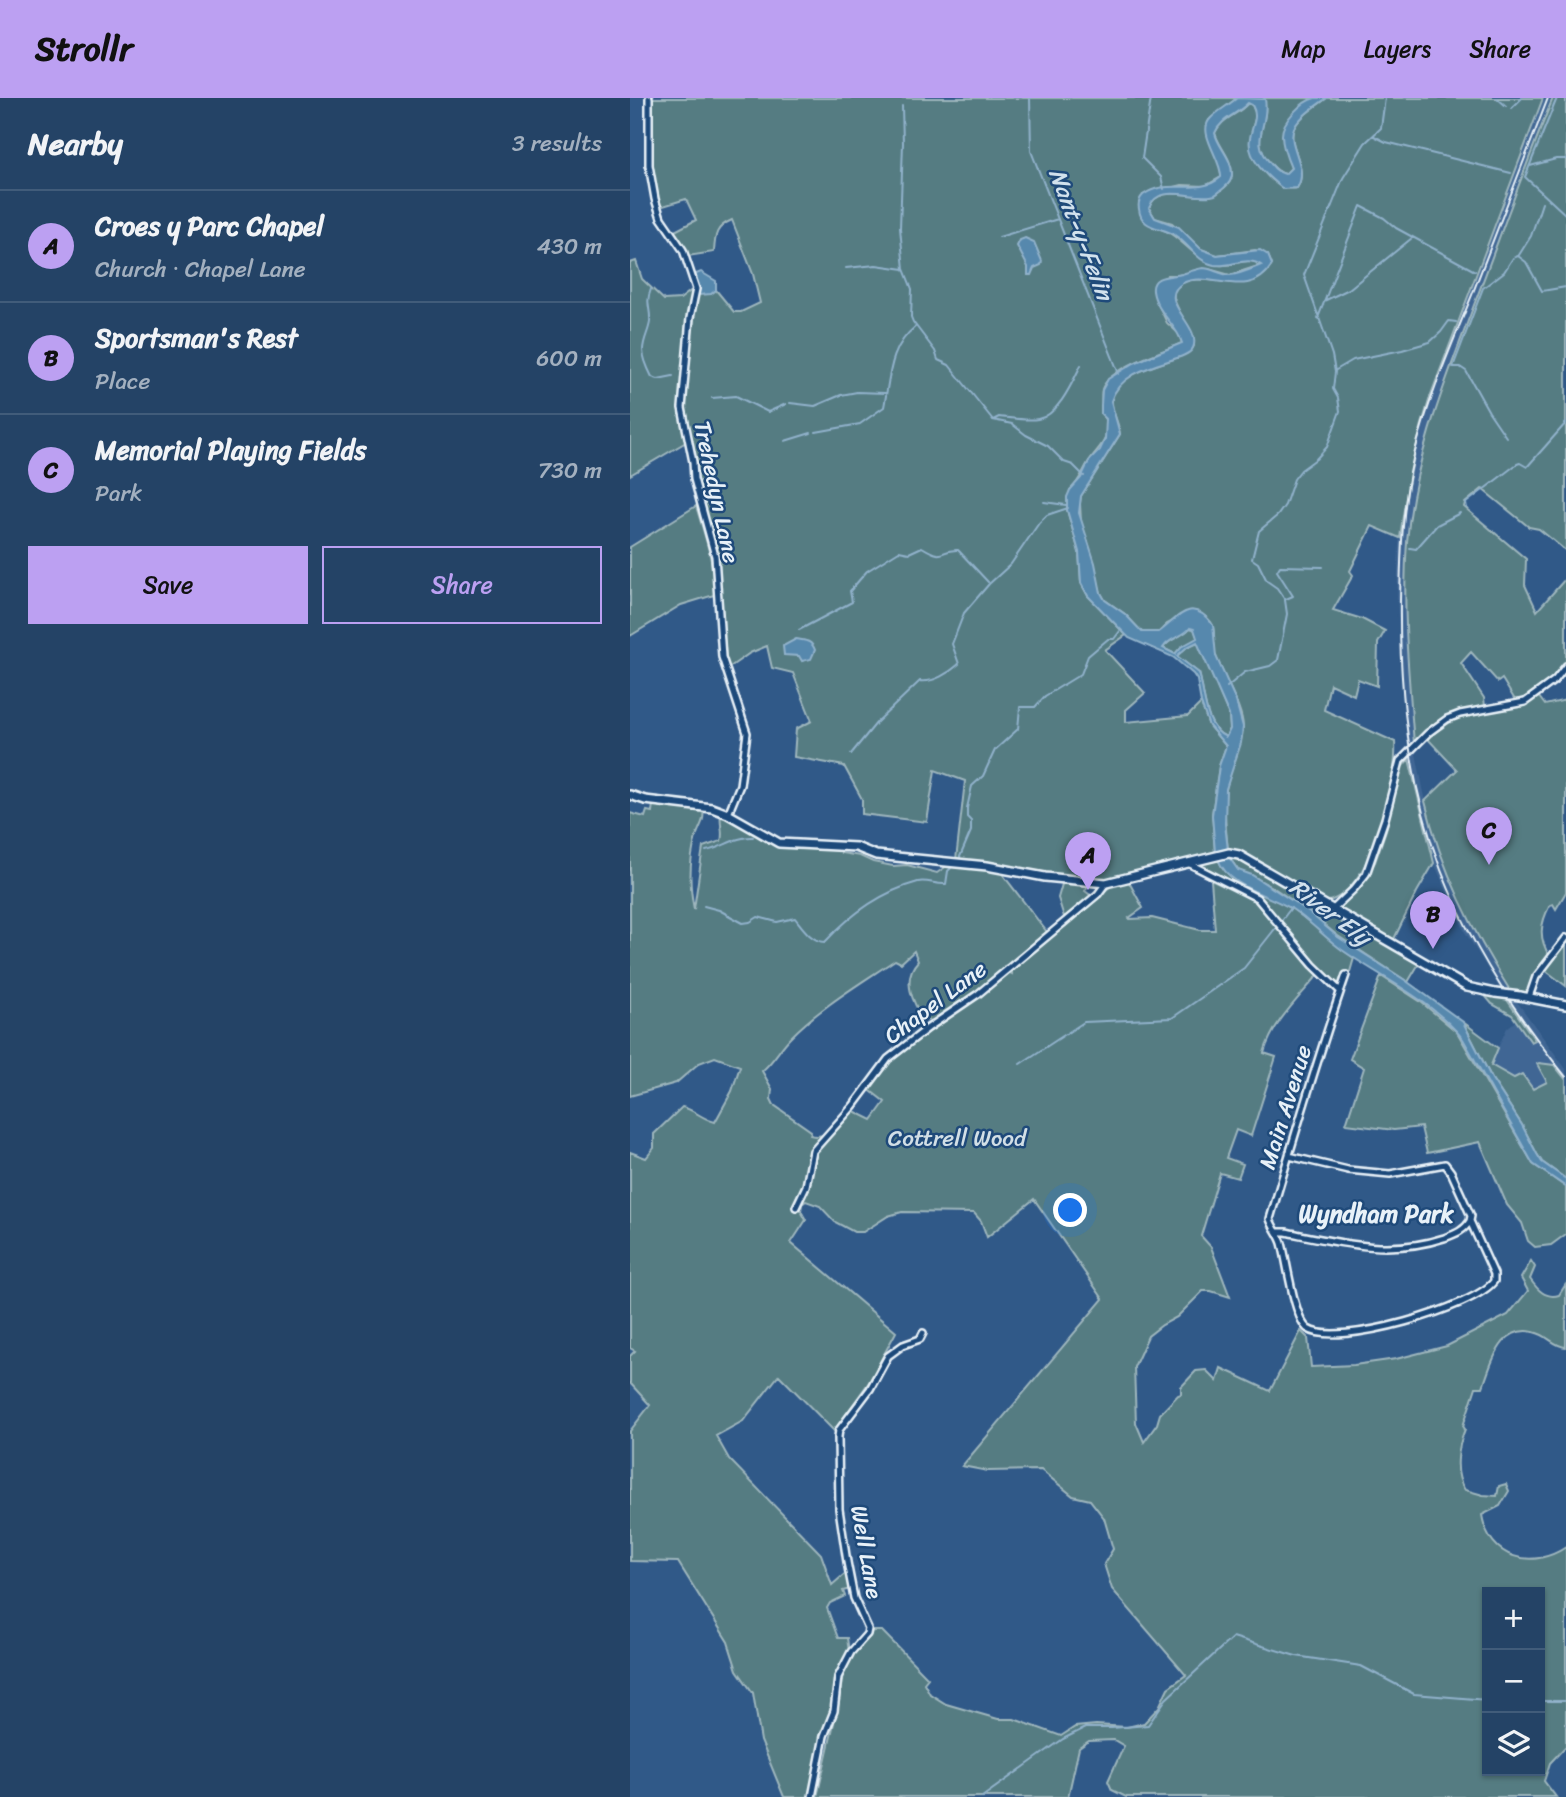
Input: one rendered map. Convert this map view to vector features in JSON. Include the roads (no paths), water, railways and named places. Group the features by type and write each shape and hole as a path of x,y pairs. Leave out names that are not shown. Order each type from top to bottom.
{"street":[{"name":"Trehedyn Lane","path":"649,98 649,165 655,199 660,218 684,250 696,289 690,318 682,408 694,479 715,556 722,657 747,733 740,785 728,814"},
{"path":"1332,910 1366,874 1385,819 1400,761 1428,733 1447,719 1460,714 1525,702 1555,680 1566,666"},
{"path":"630,795 645,800 712,808 779,843 856,848 876,855 987,866 1045,877 1106,883 1229,853 1239,855 1467,987 1566,1005"},
{"path":"1188,863 1257,898 1313,965 1340,991"},
{"name":"Chapel Lane","path":"796,1207 806,1185 813,1152 853,1106 888,1059 978,994 1098,894 1106,883"},
{"path":"1525,996 1566,938"},
{"name":"Main Avenue","path":"1346,975 1270,1219 1278,1233 1301,1321 1314,1331 1334,1334 1366,1332 1401,1324 1487,1290 1494,1281 1494,1274 1470,1221"},
{"path":"1278,1233 1286,1232 1363,1246 1399,1248 1432,1242 1462,1231 1471,1216 1445,1164 1390,1174 1348,1170 1289,1156"},
{"name":"Well Lane","path":"812,1797 824,1736 834,1711 838,1677 850,1651 867,1634 868,1629 854,1598 839,1509 839,1430 870,1389 888,1356 903,1345 920,1339 923,1333"}],"waterway":[{"name":"Nant-y-Felin","path":"1030,98 1031,151 1119,374"},
{"path":"1151,98 1142,158 1161,177 1164,189"},
{"path":"1227,687 1245,672 1270,666 1278,660 1287,614 1285,600 1277,588 1267,581 1258,563 1252,559 1259,531 1278,515 1285,505 1294,479 1301,470 1327,447 1340,411 1333,389 1335,372 1332,355 1304,275 1343,178 1365,143 1381,128 1385,98"},
{"path":"1497,98 1506,106"},
{"path":"1512,108 1522,98"},
{"path":"1557,98 1525,177 1566,215"},
{"path":"902,106 900,228 904,269"},
{"path":"1374,136 1386,142 1511,173"},
{"path":"1530,166 1566,159"},
{"path":"1519,255 1531,236 1542,203"},
{"path":"1318,318 1361,206 1475,271"},
{"path":"999,237 1058,219"},
{"path":"1326,300 1349,289 1412,238"},
{"path":"1506,437 1466,371 1453,367 1483,288 1504,272 1513,258 1518,256 1526,262 1542,291 1566,287"},
{"path":"846,268 876,265 904,269 912,289 911,317 935,351 938,360 949,365 993,420 1012,424 1048,446 1084,476"},
{"path":"651,289 648,303 650,322 643,346 644,357 652,377 658,379 673,376"},
{"path":"1336,370 1353,360 1430,342 1449,321 1456,322"},
{"path":"816,432 860,424 884,407 895,354 906,335 915,327"},
{"path":"993,420 999,417 1038,419 1052,412 1064,397 1081,365"},
{"path":"790,403 815,406 841,395 857,392 885,393"},
{"path":"712,398 736,396 768,412 786,404"},
{"path":"1467,508 1466,503 1517,464 1527,467 1566,423"},
{"path":"785,441 811,433"},
{"path":"1044,502 1066,505"},
{"path":"851,754 877,722 920,681 941,677 959,664 952,644 964,613 1011,564 1039,523 1047,515 1068,508"},
{"path":"1410,548 1416,549 1437,525 1460,513"},
{"path":"799,630 852,602 850,591 867,571 899,551 909,553 922,547 939,554 958,550 988,582"},
{"path":"1286,599 1293,596 1277,571 1280,566 1323,567"},
{"path":"959,859 971,831 967,808 972,786 983,776 995,750 1018,729 1020,707 1035,707 1045,696 1081,674 1088,656 1108,639 1114,639 1120,631"},
{"path":"706,851 741,838 753,837"},
{"path":"704,906 719,910 743,923 758,917 777,922 795,918 811,937 825,942 856,914 891,892 918,882 946,884 948,871 952,867"},
{"name":"River Ely","path":"1281,921 1291,908"},
{"path":"1020,1064 1084,1022 1172,1018 1244,968 1278,925"},
{"path":"982,1797 1063,1739 1085,1728 1148,1725 1166,1699 1233,1637 1296,1656 1361,1666 1414,1694 1482,1700"},
{"path":"1545,1701 1566,1701"}],"railway":[{"path":"1548,98 1440,376 1413,459 1404,512 1400,634 1408,737 1421,805 1441,870 1480,952 1529,1029 1566,1077"}],"place":[{"name":"Memorial Playing Fields","path":"1489,865"},
{"name":"Croes y Parc Chapel","path":"1088,890"},
{"name":"Sportsman's Rest","path":"1433,949"}],"district":[{"name":"Wyndham Park","path":"1376,1214"}],"park label":[{"name":"Cottrell Wood","path":"957,1138"}]}
